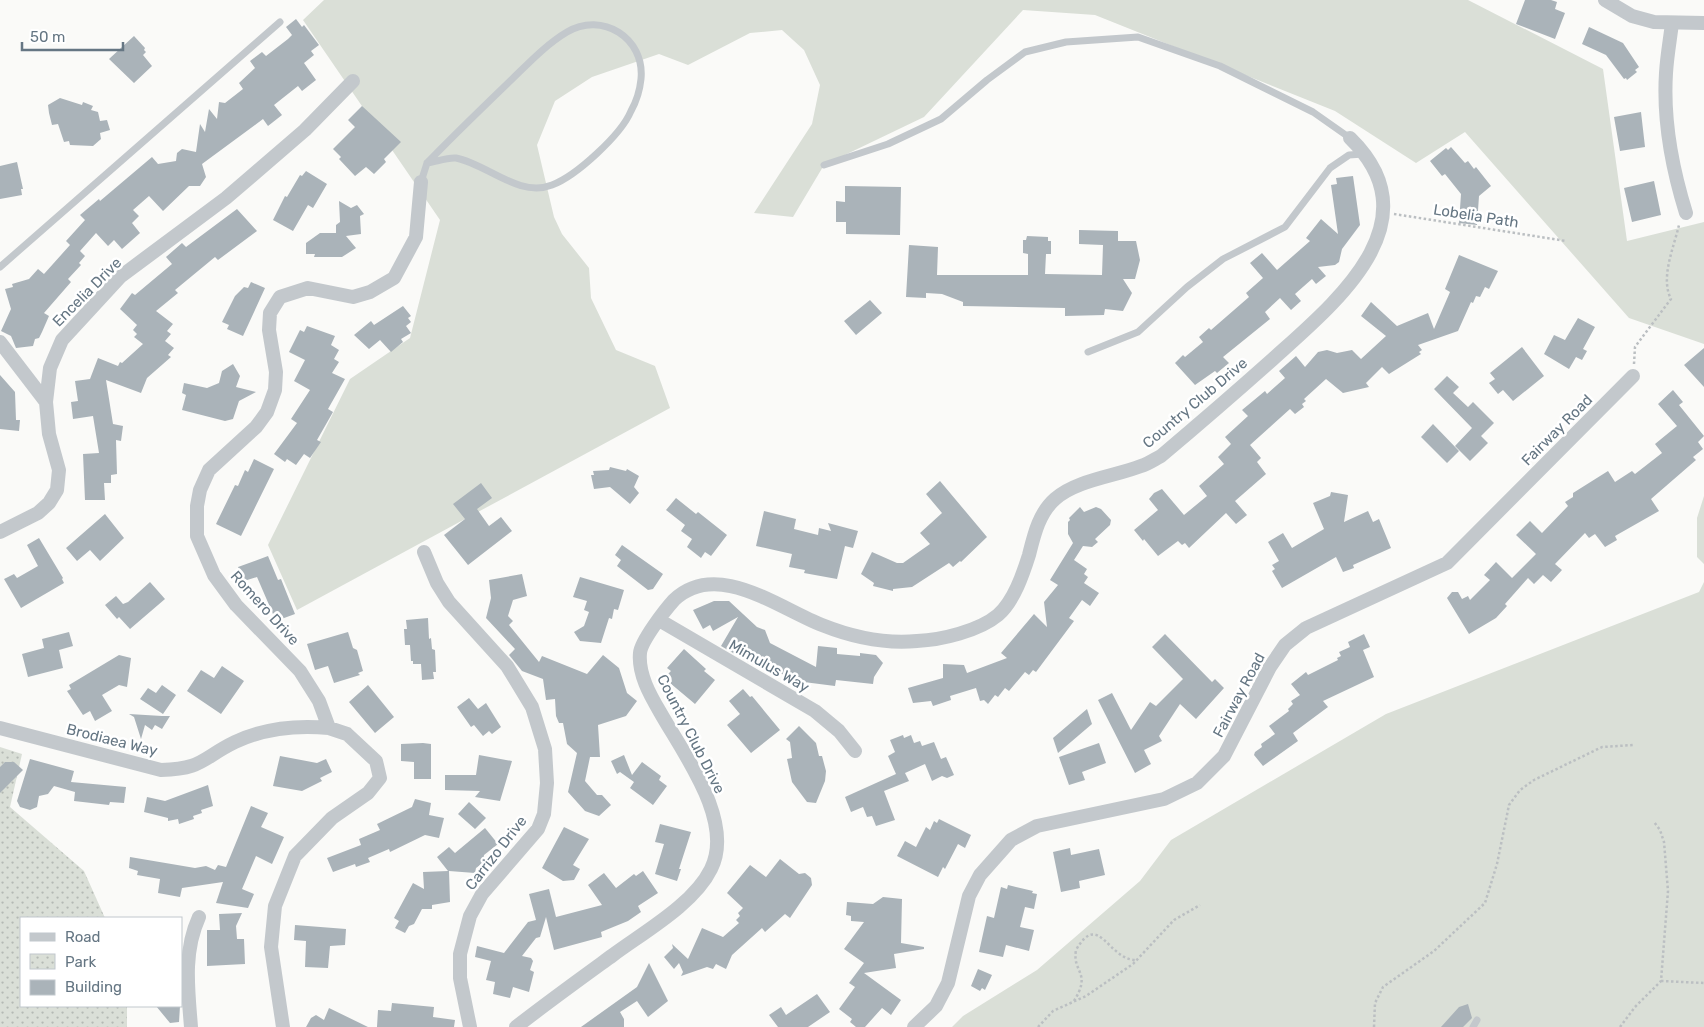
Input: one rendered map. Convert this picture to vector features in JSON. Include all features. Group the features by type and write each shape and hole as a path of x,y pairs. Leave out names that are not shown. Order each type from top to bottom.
{"street":[{"path":"1605,0 1632,16 1654,22 1704,23"},
{"path":"1672,23 1666,73 1667,119 1677,184 1686,213"},
{"name":"Encelia Drive","path":"0,532 38,513 49,503 57,490 59,470 49,434 46,402 50,368 62,340 120,277 226,198 305,130 353,81"},
{"name":"Country Club Drive","path":"516,1027 684,904 711,869 719,838 708,797 650,694 642,672 640,651 658,620 675,599 700,586 735,586 750,591 820,625 859,638 913,642 938,639 971,629 998,615 1021,582 1038,523 1056,498 1080,485 1149,462 1161,456 1217,409 1333,305 1362,271 1381,228 1383,213 1382,190 1375,170 1366,153 1350,138"},
{"name":"Romero Drive","path":"329,728 319,701 300,671 236,605 214,575 198,536 197,506 200,490 209,470 256,427 267,412 275,390 276,372 269,330 270,313 280,298 308,288 353,297 370,292 394,278 416,237 421,182"},
{"path":"0,342 46,402"},
{"name":"Fairway Road","path":"914,1027 936,1006 948,983 969,896 980,875 1011,840 1037,826 1164,799 1197,783 1224,756 1270,667 1285,645 1306,628 1447,563 1633,376"},
{"name":"Carrizo Drive","path":"424,552 437,583 449,602 507,666 532,707 545,749 547,783 544,814 538,829 482,894 470,916 462,944 460,978 470,1027"},
{"name":"Mimulus Way","path":"658,620 815,711 839,731 855,751"},
{"name":"Brodiaea Way","path":"0,728 161,770 183,769 200,764 235,742 271,730 304,726 329,728"},
{"path":"283,1027 272,947 275,906 294,856 332,818 368,793 380,778 376,761 347,734 329,728"},
{"path":"191,1027 187,960 192,932 199,917"}],"lane":[{"path":"0,267 280,22"},
{"path":"421,182 427,163 545,48 567,31 591,23 614,28 627,39 637,55 641,68 641,79 631,112 600,149 568,176 553,185 542,188 528,187 455,158 427,163"},
{"path":"824,165 888,144 941,119 987,80 1025,52 1066,42 1138,37 1220,66 1313,112 1350,138"},
{"path":"1088,352 1138,332 1187,287 1222,259 1285,227 1330,168 1349,155 1366,153"},
{"path":"1473,1027 1477,1020"}],"path":[{"name":"Lobelia Path","path":"1383,213 1566,241"},
{"path":"1633,376 1635,347 1671,299 1666,290 1668,269 1679,224 1686,213"},
{"path":"1374,1027 1375,1003 1383,987 1434,951 1485,903 1497,864 1509,805 1520,790 1534,780 1602,747 1633,745"},
{"path":"1620,1027 1635,1007 1660,981 1668,891 1667,863 1664,842 1660,830 1654,822"},
{"path":"1038,1027 1053,1011 1086,996 1136,960 1174,920 1200,905"},
{"path":"1073,1002 1082,986 1083,978 1076,960 1076,950 1090,935 1095,933 1101,936 1123,958 1136,960"},
{"path":"1660,981 1704,983"}],"green space":[{"path":"324,0 1468,0 1603,69 1627,241 1704,222 1704,344 1629,318 1465,132 1416,163 1335,111 1095,15 1023,10 924,117 824,165 793,217 754,213 812,124 820,85 804,50 782,30 750,33 688,65 659,54 592,77 555,101 537,145 554,217 562,234 589,268 591,298 616,350 655,366 670,408 297,610 268,545 350,379 410,338 440,220 303,20"},
{"path":"1704,496 1704,564 1697,557 1697,518"},
{"path":"1704,582 1704,1027 952,1027 963,1016 1037,970 1140,881 1171,840 1386,714 1699,592"},
{"path":"0,747 22,754 10,807 84,871 105,917 20,917 20,1007 127,1007 127,1027 0,1027"}],"building":[{"path":"1525,0 1551,0 1557,2 1555,9 1565,13 1555,39 1516,24"},
{"path":"296,19 302,27 304,25 319,45 311,51 314,55 304,63 316,80 302,91 298,86 274,105 282,115 268,126 263,119 202,164 206,177 200,186 189,186 163,211 149,196 133,210 139,216 132,223 140,233 122,249 114,240 108,246 96,233 80,251 85,256 79,263 81,265 68,279 71,282 44,313 49,316 39,338 35,339 33,346 16,348 11,336 1,331 11,309 5,289 13,287 12,284 29,279 38,269 44,274 70,245 66,241 85,220 80,215 99,199 100,201 152,157 158,164 176,161 177,153 182,149 196,152 200,124 205,132 209,109 217,119 219,102 225,103 243,89 239,83 255,68 250,61 262,52 266,56 288,39 292,35 286,27"},
{"path":"1589,27 1623,43 1639,67 1635,70 1637,72 1627,80 1626,78 1624,79 1606,55 1582,44"},
{"path":"134,36 145,48 146,52 143,55 152,66 134,83 109,59"},
{"path":"60,98 82,105 83,102 93,106 91,110 98,112 100,121 107,120 110,130 100,133 101,139 93,146 70,145 69,141 64,142 58,124 52,125 48,105"},
{"path":"362,106 401,142 384,159 386,162 374,174 366,167 355,176 339,159 341,157 333,149 355,127 348,120"},
{"path":"1641,112 1645,147 1620,151 1614,117"},
{"path":"1451,147 1465,163 1468,161 1474,169 1476,167 1491,186 1479,196 1477,225 1459,223 1461,194 1445,174 1442,176 1430,161 1446,148 1448,150"},
{"path":"17,162 23,189 21,189 22,195 0,199 0,166"},
{"path":"306,171 327,184 313,208 308,205 293,231 273,220 285,196 287,197 300,175 302,176"},
{"path":"1353,176 1360,225 1342,249 1339,262 1335,265 1318,267 1326,276 1316,284 1312,279 1295,294 1301,301 1291,310 1280,298 1265,312 1270,319 1223,357 1229,363 1217,373 1215,371 1195,385 1175,363 1183,355 1185,357 1203,342 1199,337 1209,328 1211,330 1249,297 1246,293 1263,278 1250,263 1262,253 1277,270 1310,241 1306,238 1321,219 1338,234 1331,185 1337,184 1336,178"},
{"path":"1654,181 1661,215 1632,222 1624,188"},
{"path":"845,186 901,187 900,235 846,234 846,222 836,222 836,201 845,202"},
{"path":"339,201 351,208 357,205 364,214 360,216 361,234 346,236 356,248 342,257 314,257 315,254 306,254 306,243 320,233 336,233 336,225 340,222"},
{"path":"237,209 257,231 218,260 215,257 175,290 178,293 156,311 173,324 167,331 171,334 165,341 174,348 168,355 171,357 147,378 141,393 106,380 113,424 123,426 121,441 116,440 117,474 111,475 111,483 104,483 105,500 85,500 83,454 99,453 93,416 73,419 71,402 78,401 75,381 90,379 98,358 118,366 120,362 122,363 143,344 134,337 137,334 133,330 137,325 120,309 132,293 135,295 172,264 166,257 182,243 186,247"},
{"path":"1079,230 1118,231 1118,241 1136,241 1140,260 1135,279 1123,279 1132,293 1123,311 1105,309 1104,315 1065,316 1065,308 963,306 963,302 942,294 926,293 926,298 906,297 909,245 938,247 937,275 1028,275 1028,254 1023,253 1023,240 1026,240 1027,236 1048,237 1048,241 1051,241 1051,254 1046,254 1045,274 1102,275 1103,245 1079,244"},
{"path":"1459,255 1498,271 1489,289 1485,287 1480,297 1476,296 1473,303 1471,302 1458,331 1418,345 1422,350 1419,352 1421,354 1389,374 1382,367 1366,383 1369,387 1343,393 1326,379 1304,399 1306,401 1302,404 1304,407 1295,414 1290,409 1250,445 1261,458 1257,462 1266,474 1235,501 1247,515 1236,524 1226,513 1189,548 1185,543 1182,545 1178,541 1158,556 1144,539 1143,541 1134,530 1158,510 1149,499 1154,493 1162,489 1184,515 1207,496 1199,486 1224,464 1218,457 1231,444 1225,437 1248,416 1242,410 1265,391 1267,394 1285,378 1279,371 1296,356 1305,367 1318,352 1327,350 1337,353 1352,350 1361,359 1386,336 1361,316 1371,302 1397,326 1428,313 1434,329 1450,292 1445,289"},
{"path":"251,282 265,288 243,336 227,329 229,325 222,322 235,296 244,287 248,288"},
{"path":"870,300 882,313 856,335 844,321"},
{"path":"403,306 411,316 408,318 411,322 406,326 411,333 401,339 403,342 391,352 380,340 369,349 354,335 371,321 374,325"},
{"path":"1578,318 1595,327 1583,349 1587,351 1582,360 1576,357 1569,369 1544,354 1554,335 1565,340"},
{"path":"307,326 335,336 331,345 339,350 334,359 339,362 332,373 345,379 328,409 333,412 317,440 321,442 310,458 304,454 296,465 287,459 285,462 274,454 297,423 291,419 310,390 294,381 305,360 289,352 300,330 304,332"},
{"path":"1522,347 1544,376 1513,401 1503,390 1498,394 1489,383 1495,379 1490,373"},
{"path":"1704,348 1704,387 1684,365"},
{"path":"233,364 240,376 236,387 256,392 239,401 233,419 225,421 182,410 186,395 182,393 184,383 207,388 219,383 222,371"},
{"path":"0,375 15,392 16,420 20,420 19,431 0,429"},
{"path":"1447,376 1459,387 1453,393 1468,407 1473,402 1494,423 1481,436 1488,443 1470,461 1455,446 1472,428 1434,389"},
{"path":"1673,390 1683,402 1679,405 1704,436 1698,442 1703,449 1693,457 1696,460 1651,499 1659,511 1615,536 1617,540 1605,547 1595,534 1589,538 1585,533 1555,564 1562,570 1551,582 1543,575 1534,584 1528,578 1505,604 1507,606 1496,618 1469,634 1447,598 1452,592 1458,592 1462,599 1468,596 1470,600 1490,580 1484,575 1496,562 1512,578 1536,554 1516,535 1530,521 1542,533 1568,506 1565,502 1573,497 1573,493 1608,471 1615,482 1632,471 1635,474 1662,453 1655,444 1677,426 1658,404"},
{"path":"1433,424 1459,451 1447,463 1421,437"},
{"path":"254,459 274,469 241,536 216,524 235,485 238,486 245,470 248,472"},
{"path":"610,467 626,471 627,469 639,476 634,487 639,493 630,504 610,487 594,489 591,475 594,475 593,471 609,470"},
{"path":"940,481 987,537 961,562 953,567 949,563 912,587 893,589 893,591 873,586 874,583 861,574 872,552 897,563 903,563 930,544 920,533 942,513 926,494"},
{"path":"481,483 492,498 477,509 489,526 501,517 512,531 468,565 444,535 465,519 453,504"},
{"path":"1331,492 1348,495 1344,522 1368,511 1373,522 1379,519 1391,548 1353,565 1354,568 1343,572 1336,557 1282,588 1272,571 1275,569 1272,565 1279,561 1268,542 1283,533 1292,548 1324,529 1313,503 1330,496"},
{"path":"676,498 696,514 698,512 727,535 711,556 705,552 701,558 687,547 692,539 681,531 685,525 666,510"},
{"path":"1080,507 1084,512 1096,507 1101,509 1111,520 1110,525 1095,539 1098,542 1092,547 1083,546 1074,560 1087,569 1084,574 1088,577 1084,583 1099,593 1090,606 1082,600 1069,618 1074,621 1036,672 1033,670 1029,675 1025,672 1009,691 1005,688 998,697 995,695 988,704 984,700 980,701 976,688 950,696 951,700 933,706 931,701 913,703 908,688 943,678 943,664 964,665 967,673 1007,658 1001,653 1034,614 1047,627 1044,602 1058,585 1050,580 1073,543 1068,534 1068,522 1069,518"},
{"path":"764,511 796,519 794,529 818,535 819,528 831,531 828,523 858,531 853,548 845,546 837,579 804,573 805,570 789,567 792,554 756,546"},
{"path":"105,514 124,538 100,561 90,550 77,561 66,548"},
{"path":"39,538 63,578 64,583 21,608 4,579 14,574 17,578 38,566 27,545"},
{"path":"622,545 663,574 653,589 648,590 617,566 621,560 615,555"},
{"path":"268,556 278,580 281,579 295,614 276,621 257,577 244,581 238,567"},
{"path":"522,574 527,596 513,600 508,616 513,621 509,625 539,662 542,656 587,674 603,655 619,668 627,693 637,701 626,716 598,725 600,757 590,757 585,781 597,795 602,795 611,805 599,816 585,811 568,792 577,753 567,744 563,723 559,723 556,716 555,699 546,700 543,679 522,671 509,655 515,649 486,618 491,598 489,580"},
{"path":"580,577 624,590 618,610 614,609 612,619 609,618 601,643 580,641 574,632 584,626 589,612 584,610 587,601 573,597"},
{"path":"150,582 165,599 130,629 119,617 117,619 105,605 116,596 123,604 128,602"},
{"path":"714,601 729,601 757,627 765,630 770,643 816,667 818,646 837,648 837,654 860,656 860,653 876,655 883,663 874,677 873,684 836,680 835,686 796,681 754,660 752,664 721,646 738,617 713,631 710,625 703,629 693,610"},
{"path":"428,618 429,639 431,638 432,649 435,650 436,672 433,672 434,679 422,680 421,664 413,664 413,661 411,661 410,645 405,645 404,629 407,629 406,620"},
{"path":"69,632 73,646 59,650 63,668 28,677 22,654 44,648 42,639"},
{"path":"348,632 353,648 357,650 363,671 358,673 360,675 334,683 328,666 315,670 307,644"},
{"path":"1165,634 1212,682 1215,679 1224,688 1196,719 1180,704 1159,736 1162,741 1144,750 1151,764 1135,773 1098,700 1112,693 1131,730 1150,702 1156,706 1183,679 1152,647"},
{"path":"1364,634 1370,647 1363,650 1374,677 1323,701 1328,707 1293,733 1298,741 1263,766 1254,755 1255,752 1262,747 1261,744 1275,734 1269,726 1289,711 1288,709 1293,704 1291,701 1300,695 1291,684 1306,672 1308,675 1338,660 1337,658 1341,656 1339,652 1350,647 1348,642"},
{"path":"684,649 715,680 695,704 670,683 672,681 666,676 671,671 667,668"},
{"path":"119,655 131,658 127,687 119,685 102,695 112,711 95,721 90,711 83,715 67,691 71,689 69,685"},
{"path":"222,666 244,681 221,714 187,691 201,670 214,678"},
{"path":"162,685 176,695 163,714 140,699 148,688 156,693"},
{"path":"368,685 394,717 375,733 349,702"},
{"path":"743,689 750,697 752,696 780,730 751,753 727,725 740,714 729,701"},
{"path":"469,698 478,709 486,703 501,727 492,734 489,731 483,736 474,725 471,727 457,707"},
{"path":"1087,709 1092,724 1058,753 1053,738"},
{"path":"129,714 170,716 162,729 155,725 152,730 145,725 141,739 134,717"},
{"path":"799,726 816,743 819,756 822,756 826,771 825,781 816,803 807,802 792,782 787,759 792,758 790,742 786,739"},
{"path":"903,735 904,738 911,735 914,743 920,741 922,746 934,742 941,759 946,757 954,775 947,778 942,776 932,781 925,764 905,773 909,781 884,791 895,820 876,826 872,816 867,817 863,807 851,812 845,797 896,774 888,756 895,752 890,740"},
{"path":"1099,743 1106,763 1082,772 1085,780 1069,785 1059,757"},
{"path":"401,744 431,744 431,779 414,779 414,762 401,761"},
{"path":"479,755 512,761 500,801 475,797 480,791 445,790 445,775 476,775"},
{"path":"624,755 632,775 642,762 661,776 659,780 667,786 653,805 630,788 634,782 620,772 617,774 611,761"},
{"path":"280,756 317,763 326,759 332,772 320,778 322,781 302,791 273,786"},
{"path":"30,759 74,771 71,782 126,787 124,803 110,802 109,805 74,801 75,792 54,786 48,794 39,796 37,807 30,810 20,807 17,801"},
{"path":"5,762 14,762 23,770 0,793 0,767"},
{"path":"208,785 213,806 201,810 202,813 193,816 194,819 179,824 178,819 168,821 168,818 144,812 147,797 165,801"},
{"path":"415,799 431,803 429,815 444,818 439,838 425,835 390,852 389,849 368,858 370,862 356,867 355,864 333,872 327,858 361,845 359,839 380,830 377,824 412,807"},
{"path":"469,802 486,818 475,829 458,814"},
{"path":"251,806 268,813 261,827 284,837 272,864 256,856 242,889 254,894 248,908 216,903 223,882 182,888 180,897 158,893 160,879 137,875 138,871 129,868 130,857 195,868 206,866 215,870 218,865 226,867"},
{"path":"939,819 971,835 965,848 958,844 945,869 943,867 938,877 897,856 905,841 916,847 926,827 930,830 934,821 937,823"},
{"path":"660,824 691,832 677,881 655,874 664,844 655,842"},
{"path":"564,827 589,839 573,865 580,869 574,880 563,881 542,868"},
{"path":"485,828 498,844 484,855 483,863 476,868 475,873 449,871 450,902 432,905 432,909 422,909 414,924 409,926 405,933 395,928 399,921 394,918 413,883 424,889 423,872 448,871 437,857 449,847 455,853"},
{"path":"1070,848 1071,855 1099,849 1105,875 1079,881 1080,888 1061,892 1053,852"},
{"path":"780,859 799,874 805,873 811,878 812,885 790,918 785,914 765,932 762,928 732,955 726,969 716,964 713,969 707,967 681,976 683,972 679,963 674,969 664,957 673,948 672,944 688,959 702,928 723,937 739,923 736,920 740,916 738,913 743,908 727,893 750,865 766,877"},
{"path":"643,871 658,893 638,906 641,912 628,921 601,932 602,937 554,950 546,917 540,937 536,938 522,956 531,958 533,961 530,970 534,972 529,992 513,987 510,998 493,994 495,982 486,980 491,961 475,957 477,946 504,953 528,922 536,920 529,894 549,889 556,917 602,905 588,885 604,873 616,888 634,874 636,876"},
{"path":"1008,885 1033,891 1032,893 1037,894 1034,909 1025,907 1020,927 1034,930 1029,951 1006,945 1003,957 979,952 987,916 994,918 1001,887 1007,889"},
{"path":"883,897 902,899 901,943 924,947 924,949 894,954 896,968 864,973 901,1000 891,1015 882,1008 865,1027 856,1027 850,1022 852,1019 839,1009 855,987 849,983 864,963 844,949 864,922 851,921 851,916 846,915 847,902 873,904"},
{"path":"242,913 236,926 237,939 244,939 245,964 207,966 207,930 220,930 219,914"},
{"path":"295,925 346,929 345,945 330,946 328,968 305,967 306,941 294,940"},
{"path":"649,963 668,1001 648,1017 637,1001 620,1012 624,1019 624,1027 581,1027 637,987"},
{"path":"978,969 992,975 985,990 982,988 980,991 971,986"},
{"path":"817,994 830,1012 808,1027 778,1027 769,1015 781,1007 786,1015"},
{"path":"392,1003 434,1007 433,1017 455,1020 454,1027 377,1027 378,1010 391,1011"},
{"path":"1468,1004 1472,1018 1463,1027 1441,1027 1459,1007"},
{"path":"157,1007 180,1007 179,1022 170,1023"},
{"path":"329,1008 368,1027 306,1027 311,1018 316,1015 324,1020"}]}
